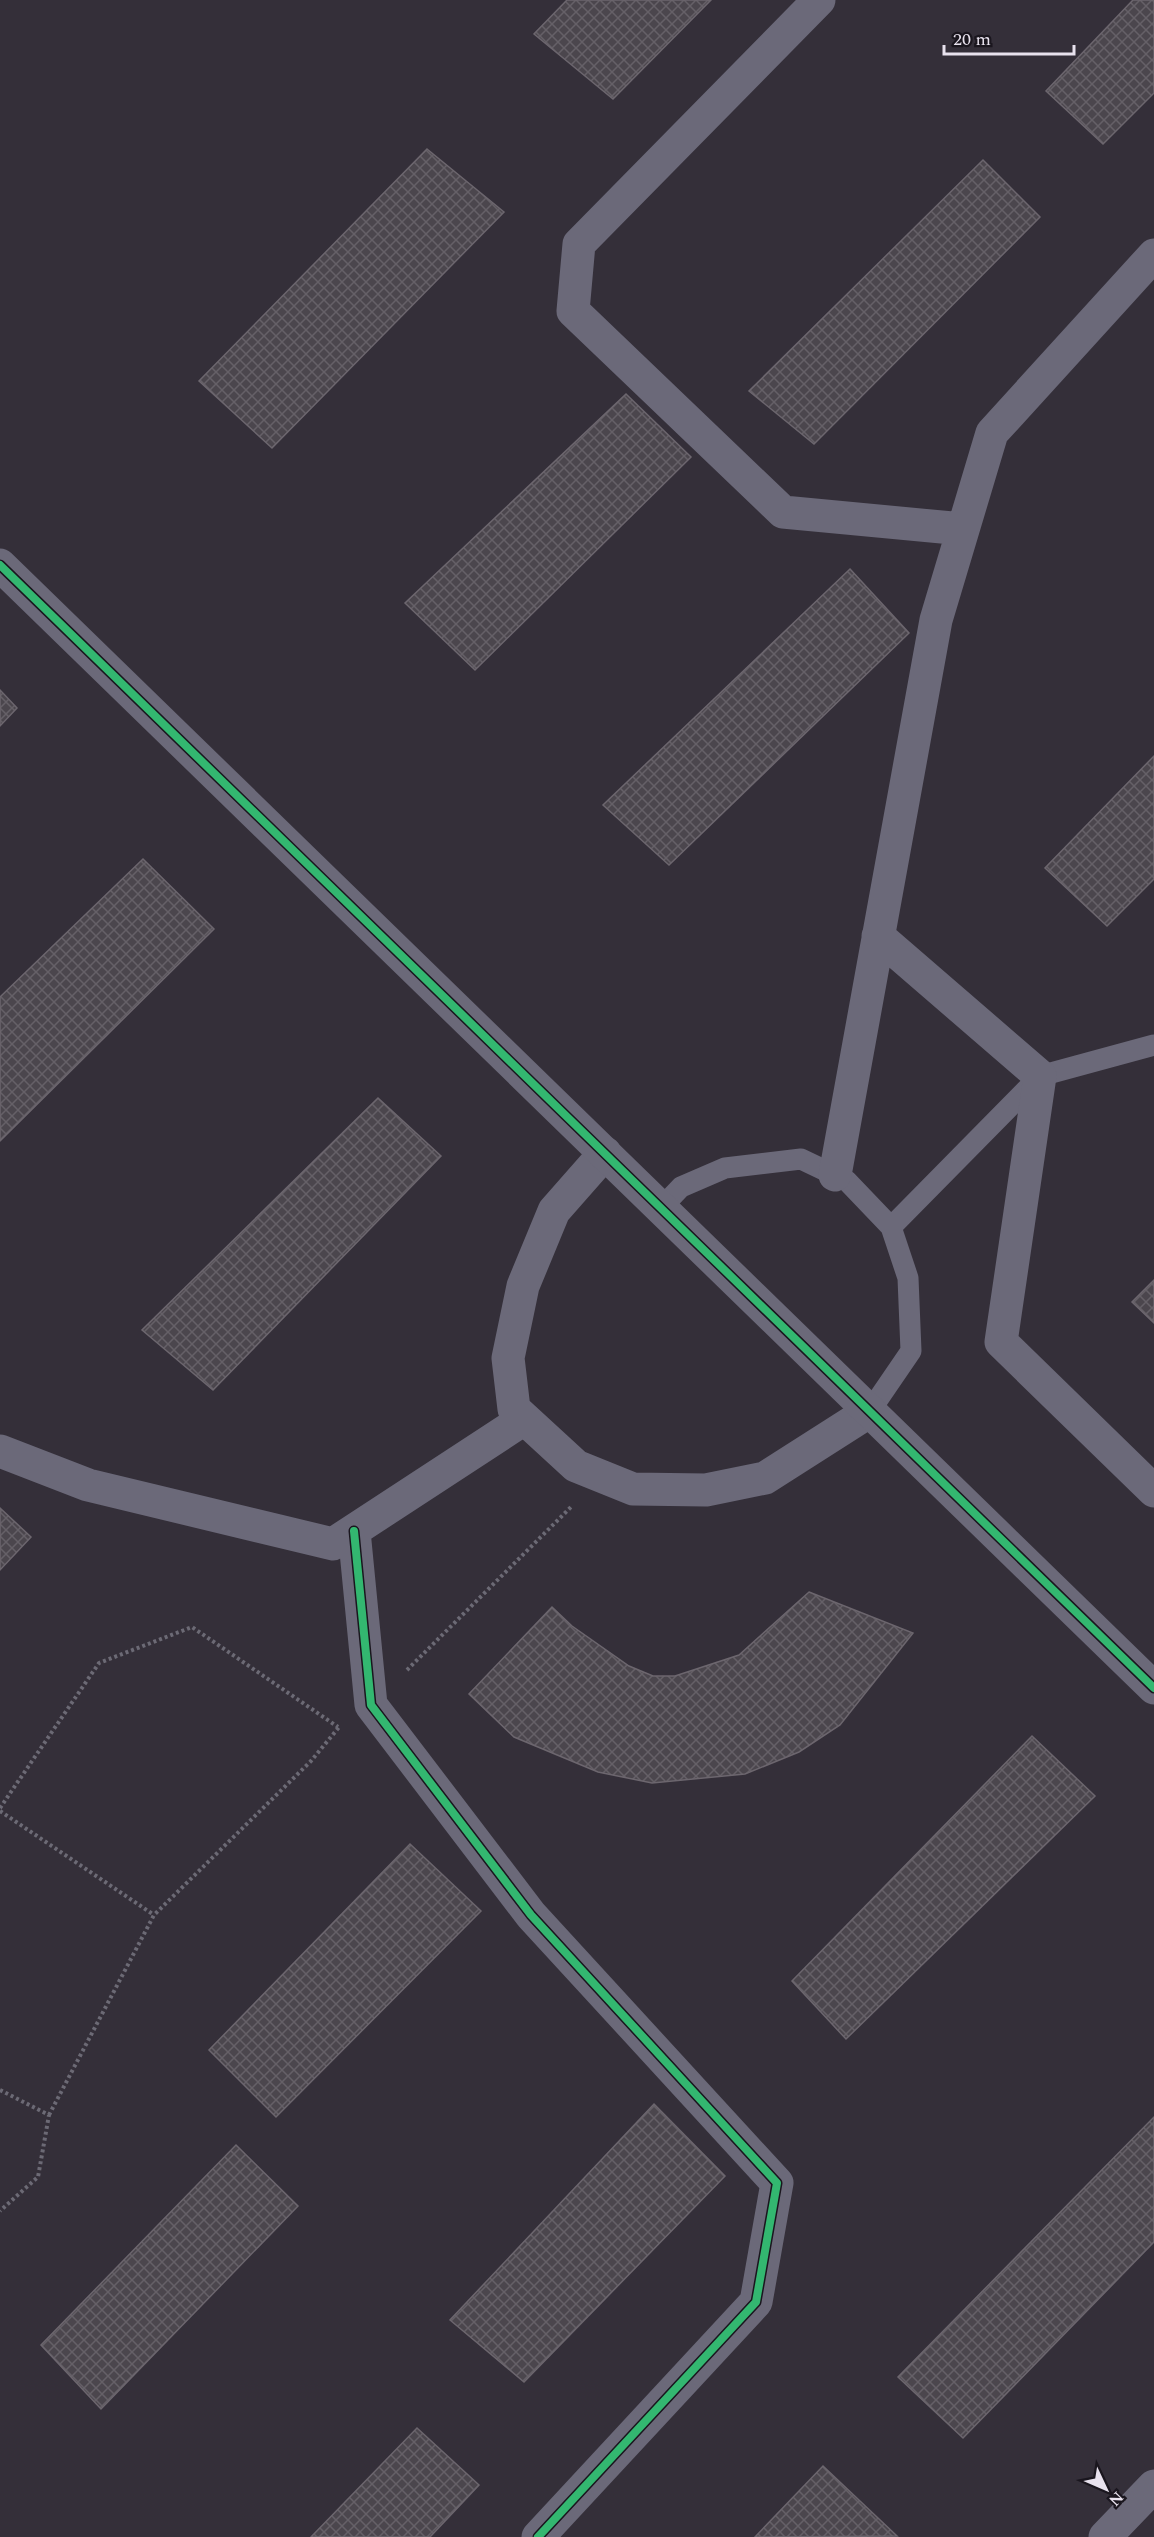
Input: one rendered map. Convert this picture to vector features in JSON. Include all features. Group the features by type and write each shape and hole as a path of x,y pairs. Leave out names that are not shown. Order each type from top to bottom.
{"street":[{"path":"819,0 579,244 573,311 783,512 963,529"},
{"path":"835,1175 936,620 992,433 1154,255"},
{"path":"0,565 1154,1688"},
{"path":"878,936 1040,1077 1001,1342 1154,1491"},
{"path":"605,1152 554,1212 523,1286 508,1358 514,1409 524,1419 576,1466 633,1489 706,1490 765,1478 870,1411"},
{"path":"0,1451 88,1485 333,1544 524,1419"},
{"path":"354,1531 371,1706 531,1915 777,2183 756,2302 538,2537"},
{"path":"1105,2537 1154,2486"}],"lane":[{"path":"891,1227 1040,1077 1154,1045"},
{"path":"661,1208 681,1187 725,1168 801,1159 847,1181 891,1227 908,1278 911,1351 870,1411"}],"path":[{"path":"0,2211 38,2177 49,2115 154,1915 311,1761 338,1727 371,1706 603,1477"},
{"path":"154,1915 0,1810 99,1663 192,1627 338,1727"},
{"path":"0,2090 49,2115"}],"building":[{"path":"567,0 711,0 613,99 534,34"},
{"path":"1133,0 1154,0 1154,93 1103,144 1046,91"},
{"path":"427,149 504,212 272,448 199,381"},
{"path":"983,160 1040,217 814,444 749,391"},
{"path":"626,394 691,457 475,670 405,603"},
{"path":"850,569 909,633 669,865 603,805"},
{"path":"0,690 17,708 0,726"},
{"path":"1154,756 1154,879 1107,926 1045,868"},
{"path":"143,859 214,929 0,1141 0,997"},
{"path":"378,1098 441,1156 213,1390 142,1330"},
{"path":"1154,1280 1154,1323 1132,1302"},
{"path":"0,1508 31,1537 0,1570"},
{"path":"809,1592 913,1633 840,1725 799,1752 745,1774 652,1783 598,1772 514,1737 469,1694 552,1607 572,1626 629,1666 653,1676 675,1676 739,1655"},
{"path":"1032,1736 1095,1796 846,2039 792,1981"},
{"path":"410,1844 481,1911 276,2117 209,2050"},
{"path":"654,2104 725,2176 524,2382 450,2320"},
{"path":"1154,2117 1154,2242 963,2438 898,2377"},
{"path":"236,2145 298,2206 101,2409 41,2345"},
{"path":"417,2428 479,2485 430,2537 311,2537"},
{"path":"823,2466 897,2536 755,2537"}],"cycle path":[{"path":"0,565 1154,1688"},
{"path":"354,1531 371,1705 531,1915 777,2183 756,2302 538,2537"}]}
